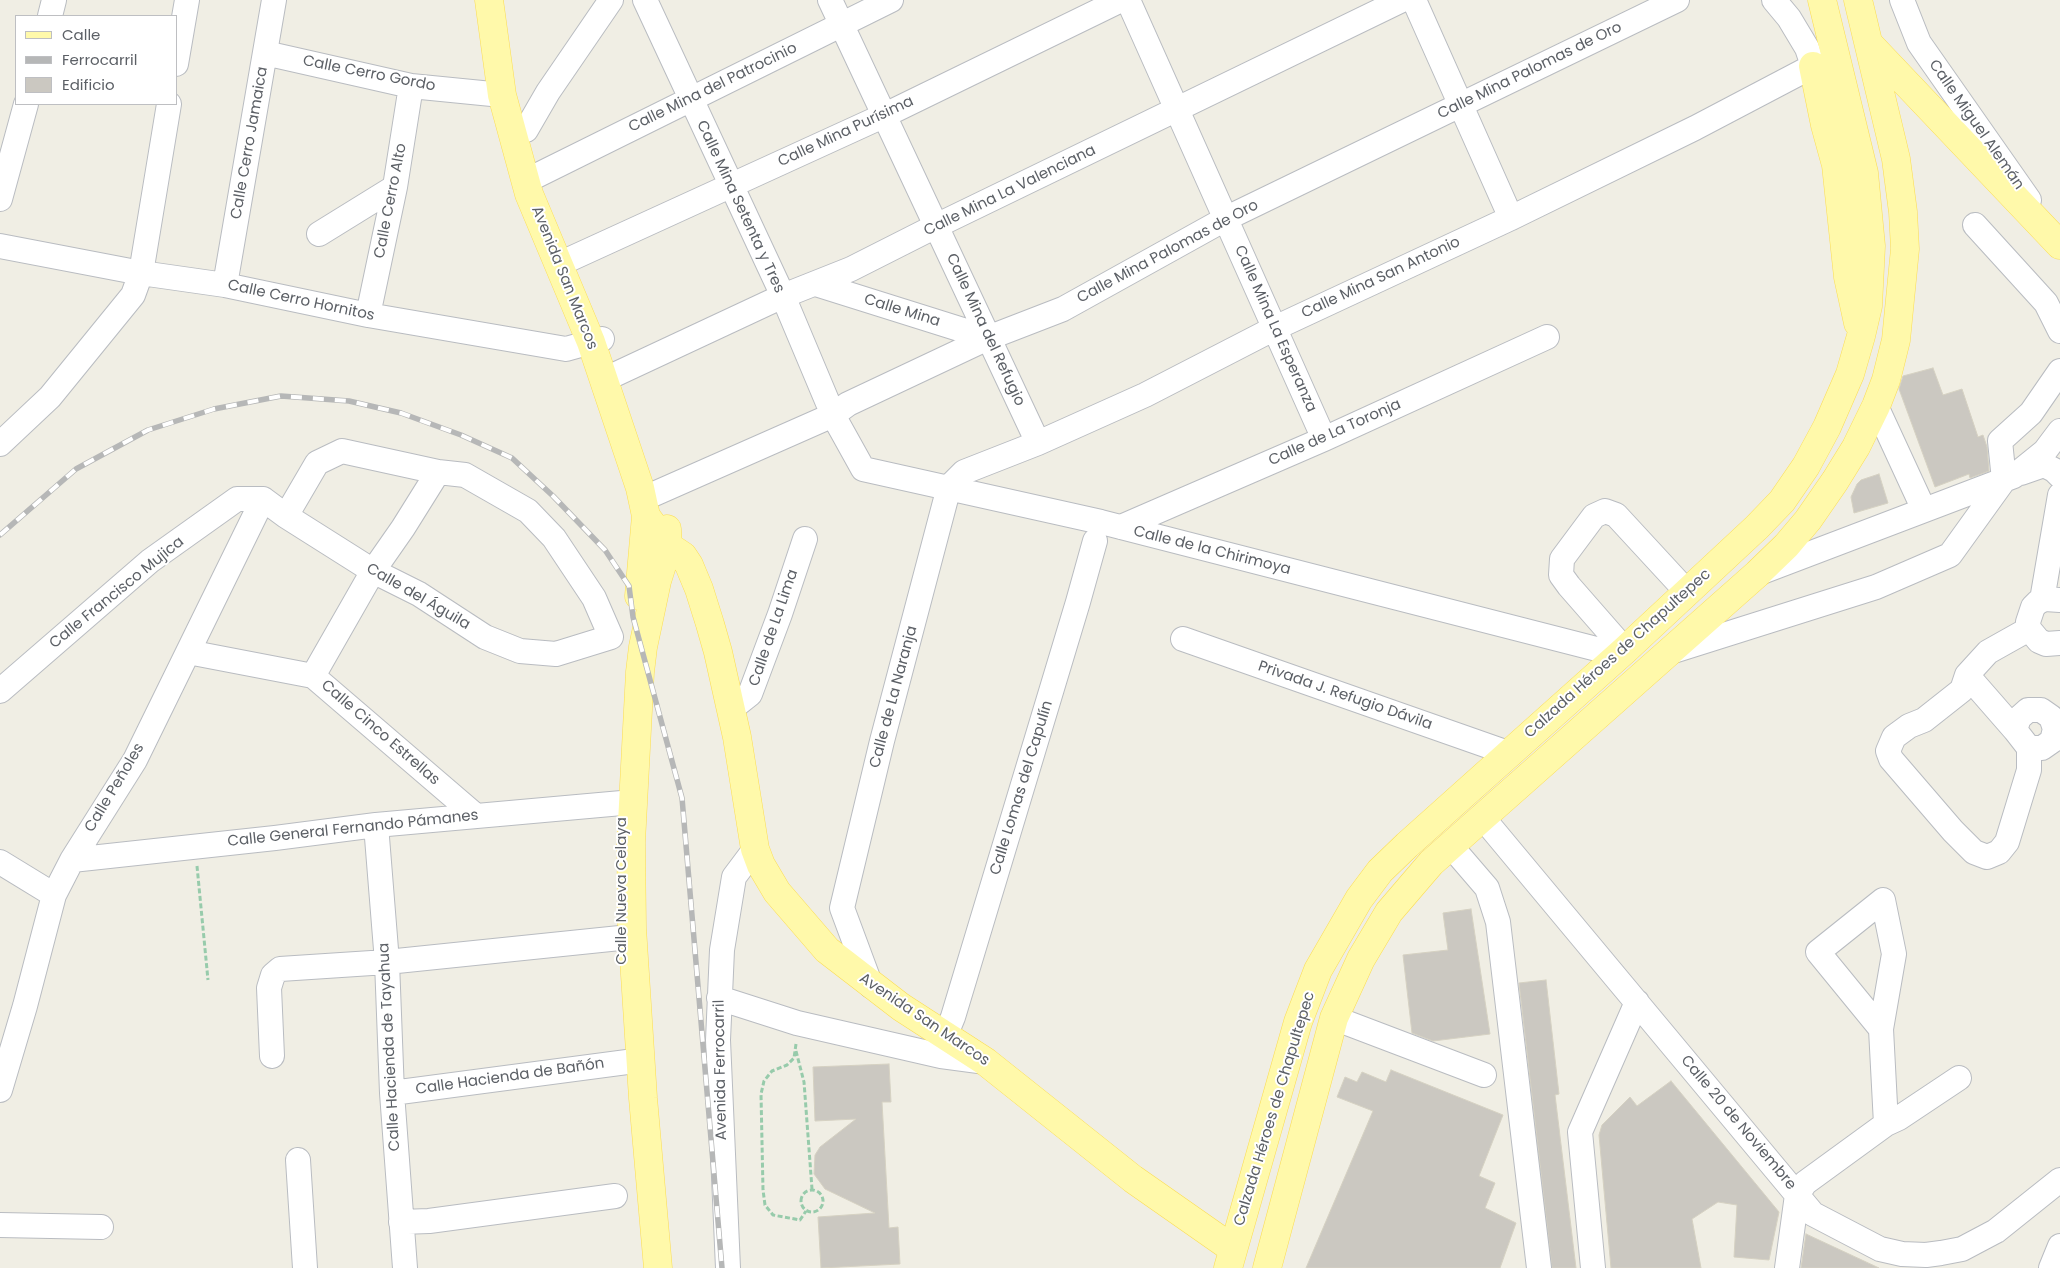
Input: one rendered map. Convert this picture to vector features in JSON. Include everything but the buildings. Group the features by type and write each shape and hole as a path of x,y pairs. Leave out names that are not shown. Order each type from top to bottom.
{"main road":[{"name":"Avenida San Marcos","path":"489,0 502,95 529,194 596,340 614,374 650,505"},
{"name":"Avenida San Marcos","path":"504,0 510,52 536,176 596,340 640,488 650,505 666,512 668,546 683,556 699,589 718,652 731,709 755,849 761,865 777,892 827,950 871,986 986,1062 1231,1258"},
{"name":"Calzada Héroes de Chapultepec","path":"1231,1258 1298,1022 1318,970 1359,899 1380,871 1406,845 1688,593 1782,501 1806,466 1841,398 1861,336 1868,306 1871,246 1868,202 1855,131 1822,0"},
{"name":"Calzada Héroes de Chapultepec","path":"1267,1268 1334,1018 1361,959 1389,912 1406,889 1450,845 1670,652 1786,546 1820,503 1856,447 1876,406 1886,380 1896,340 1905,249 1903,212 1896,159 1858,0"},
{"path":"1869,44 2060,245"},
{"path":"1813,66 1825,125 1836,165 1848,277 1861,336"},
{"name":"Calle Nueva Celaya","path":"650,505 639,598 627,647 628,802 631,842 632,928 643,1098 658,1268"},
{"name":"Calle Nueva Celaya","path":"644,1268 627,1062 619,904 643,647 657,581 668,546"}],"street":[{"path":"50,15 54,0"},
{"path":"178,52 187,0"},
{"name":"Calle Cerro Jamaica","path":"226,285 274,0"},
{"path":"526,130 548,92 611,0"},
{"name":"Calle Mina Setenta y Tres","path":"645,0 783,296 833,415"},
{"name":"Calle Mina del Refugio","path":"830,0 1038,443"},
{"name":"Calle Mina del Patrocinio","path":"536,176 891,0"},
{"name":"Calle Mina Purísima","path":"568,260 883,116 1121,0"},
{"name":"Calle Mina La Esperanza","path":"1128,0 1324,439"},
{"name":"Calle Mina La Valenciana","path":"614,374 783,296 851,269 1402,0"},
{"path":"1414,0 1510,218"},
{"name":"Calle Mina Palomas de Oro","path":"650,505 833,415 848,404 988,338 1063,309 1226,218 1677,0"},
{"path":"1774,0 1789,18 1807,48 1813,66"},
{"name":"Calle Miguel Alemán","path":"1902,0 1919,43 2060,245"},
{"name":"Calle Cerro Gordo","path":"265,53 411,86 502,95"},
{"name":"Calle Mina San Antonio","path":"949,487 964,472 1038,443 1145,395 1275,328 1510,218 1694,128 1813,66"},
{"name":"Calle Cerro Alto","path":"368,315 395,187 411,86"},
{"path":"0,199 26,105"},
{"path":"0,444 50,397 134,295 141,274 170,105"},
{"path":"319,234 395,187"},
{"path":"1975,225 2046,303 2060,332"},
{"name":"Calle Cerro Hornitos","path":"0,246 141,274 226,285 368,315 566,349 596,340"},
{"name":"Calle Mina","path":"816,284 988,338"},
{"name":"Calle de La Toronja","path":"1120,527 1324,439 1547,337"},
{"path":"2009,478 2000,441 2031,413 2060,371"},
{"path":"1876,406 1924,510"},
{"name":"Calle de la Chirimoya","path":"833,415 863,469 1120,527 1623,652"},
{"path":"1670,652 1876,586 1950,554 2009,478 2045,451 2060,431"},
{"path":"286,516 317,463 342,451 438,472 373,571 313,676"},
{"path":"1757,574 2044,465 2054,470 2060,476"},
{"name":"Calle del Águila","path":"263,499 286,516 373,571 419,594 485,637 520,651 556,654 611,637 594,598 569,559 554,538 528,511 465,475 438,472"},
{"name":"Calle de La Naranja","path":"871,986 842,908 882,741 949,487"},
{"path":"2053,600 2060,495"},
{"name":"Calle Francisco Mujica","path":"0,691 150,561 237,499 263,499"},
{"name":"Calle Peñoles","path":"0,1090 25,1006 54,895 72,860 134,760 263,499"},
{"path":"1623,652 1561,575 1562,559 1594,516 1605,512 1616,515 1688,593"},
{"name":"Calle de La Lima","path":"731,709 750,694 780,614 805,539"},
{"name":"Calle Lomas del Capulín","path":"946,1034 953,1017 1076,611 1095,542"},
{"path":"2053,600 2060,572"},
{"path":"2053,600 2033,607 2029,614 2030,629 2039,641 2046,644 2060,643"},
{"path":"1967,675 2022,739 2029,770 2007,842 1999,852 1987,856 1974,852 1953,831 1899,769 1891,759 1888,751 1894,737 1909,726 1924,720 1962,690 1967,675 1988,652 2030,629"},
{"name":"Privada J. Refugio Dávila","path":"1183,639 1508,754"},
{"name":"Calle Cinco Estrellas","path":"188,652 313,676 475,815"},
{"name":"Calle General Fernando Pámanes","path":"72,860 376,825 628,802"},
{"name":"Calle 20 de Noviembre","path":"1483,818 1813,1214 1880,1249 1902,1254 1926,1255 1962,1249 1983,1239 2018,1215 2060,1180"},
{"name":"Calle Hacienda de Tayahua","path":"376,825 386,962 392,1093 405,1268"},
{"path":"1450,845 1487,888 1498,922 1539,1268"},
{"name":"Avenida Ferrocarril","path":"728,1268 718,1040 722,950 734,877 755,849"},
{"path":"0,862 54,895"},
{"path":"1881,1029 1818,952 1883,900 1894,954 1881,1029 1886,1124"},
{"path":"272,1056 269,988 273,976 280,969 386,962 620,938"},
{"path":"719,998 797,1023 940,1056 986,1062"},
{"path":"1593,1268 1580,1132 1637,1002"},
{"path":"1334,1018 1484,1075"},
{"name":"Calle Hacienda de Bañón","path":"392,1093 627,1062"},
{"path":"1787,1268 1797,1195 1805,1183 1886,1124 1899,1118 1958,1078"},
{"path":"298,1160 305,1268"},
{"path":"401,1222 429,1221 615,1196"},
{"path":"0,1225 101,1227"},
{"path":"2051,1268 2060,1246"}],"path":[{"path":"196,847 208,980"},
{"path":"797,1023 794,1058 787,1065 772,1071 764,1081 761,1094 763,1190 765,1205 773,1215 800,1220 806,1211"},
{"path":"795,1049 804,1082 812,1189"},
{"path":"812,1189 822,1195 822,1206 813,1213 806,1211 801,1205 801,1198 805,1192 812,1189"}],"railway":[{"path":"0,535 76,469 148,430 214,409 281,396 349,401 401,413 461,435 512,458 553,496 605,550 629,586 633,617 682,798 722,1268"}]}
